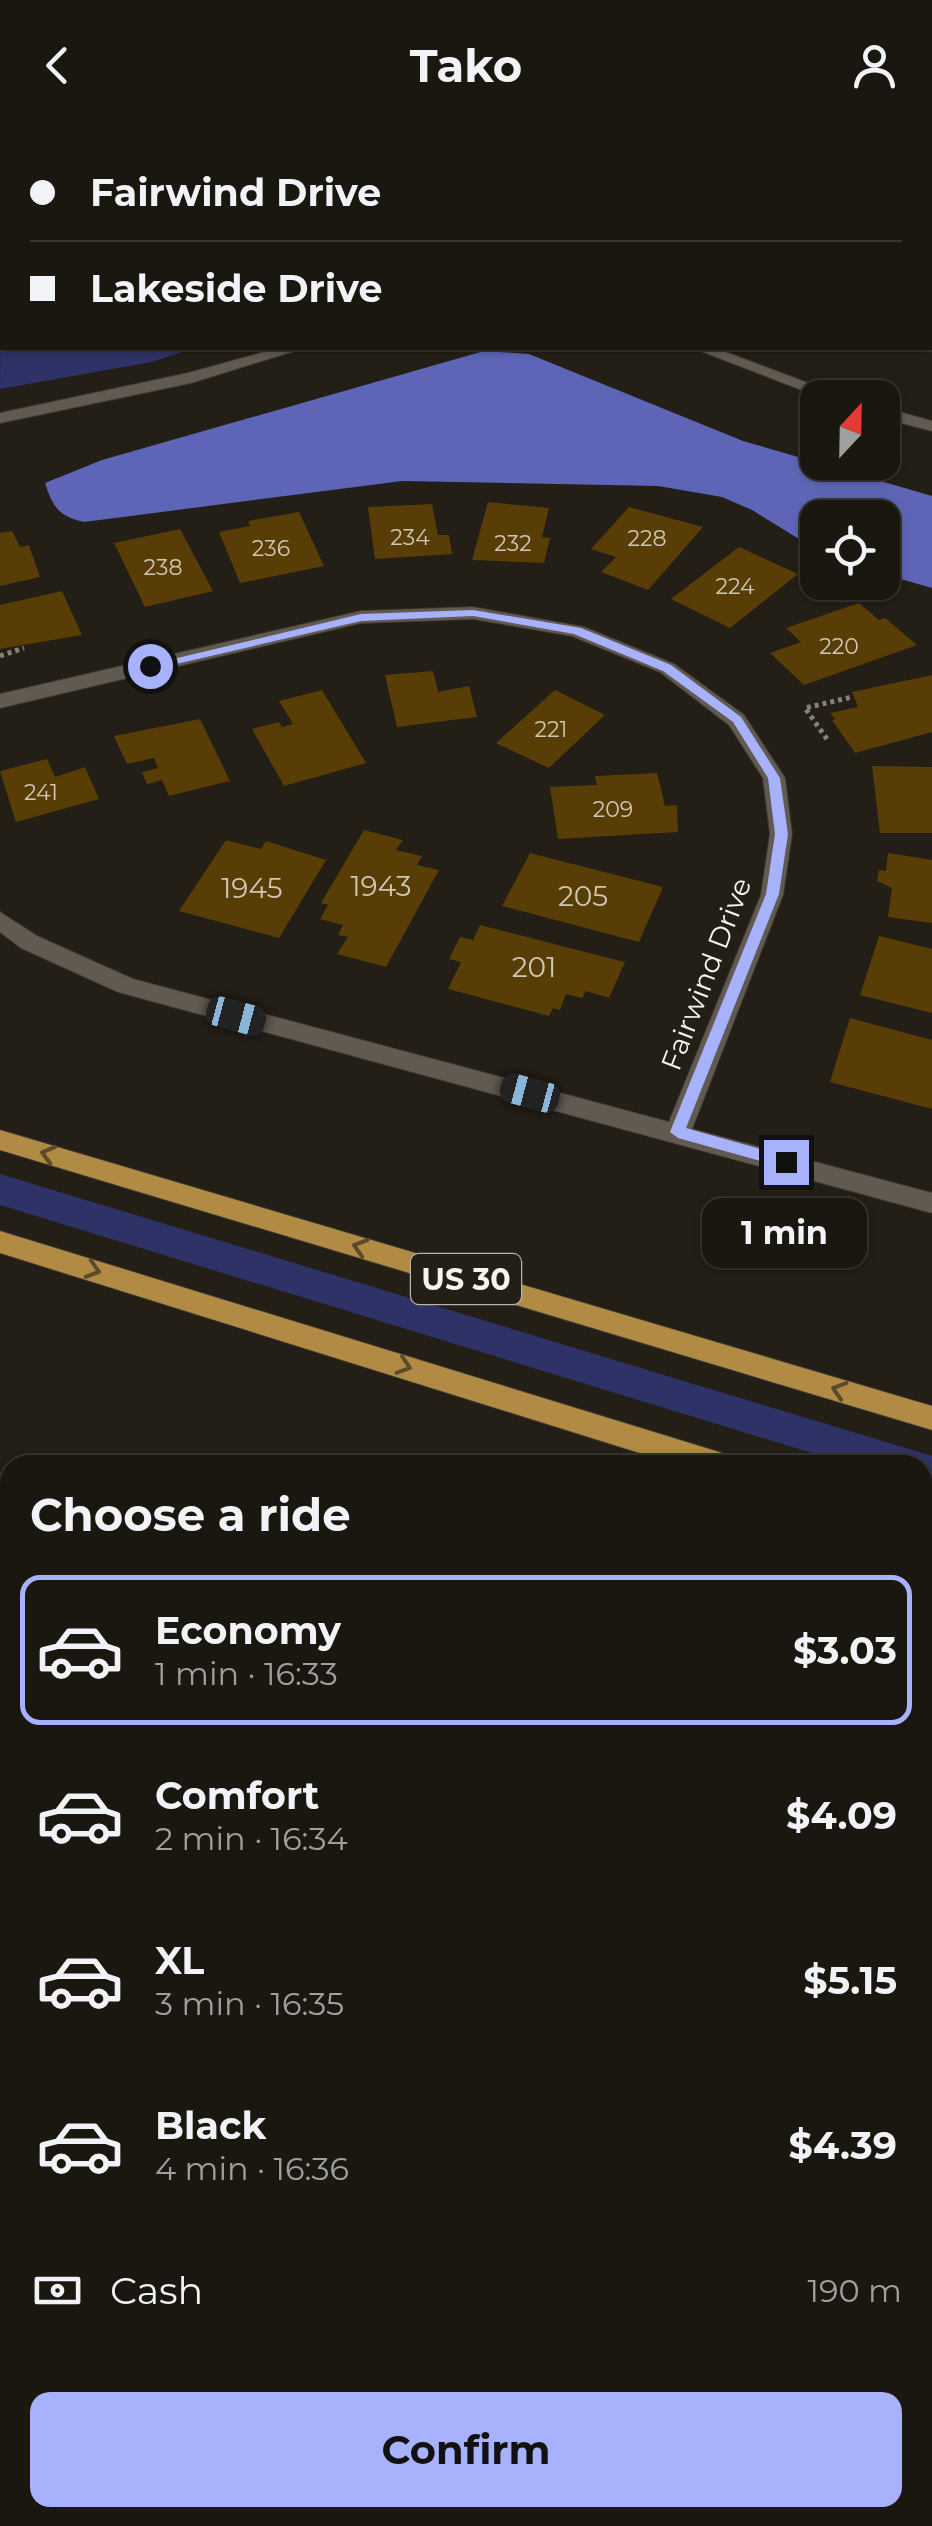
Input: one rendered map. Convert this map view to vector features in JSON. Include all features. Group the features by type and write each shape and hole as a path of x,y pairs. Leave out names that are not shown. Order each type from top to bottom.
{"main road":[{"name":"US 30","path":"0,1140 932,1418"},
{"path":"0,1242 687,1455"}],"street":[{"path":"0,418 191,378 289,350"},
{"path":"707,350 800,384"},
{"path":"900,417 932,426"},
{"name":"Fairwind Drive","path":"0,702 361,617 473,613 577,631 667,668 737,720 774,778 781,834 772,894 678,1132"},
{"path":"0,920 29,942 126,986 932,1203"}],"path":[{"path":"0,656 24,648"},
{"path":"827,739 805,708 852,698"}],"shaded area":[{"path":"0,350 189,350 152,362 0,389"},
{"path":"0,1174 929,1455 818,1455 0,1205"}],"water":[{"path":"484,351 529,354 743,441 800,458 800,480 877,480 932,496 932,588 900,579 900,500 800,500 800,540 722,497 658,486 402,481 84,522 68,517 58,509 45,483 102,460"}],"building":[{"path":"488,502 549,508 542,537 550,538 544,563 472,560"},
{"path":"432,504 438,535 449,535 452,554 375,559 368,507"},
{"path":"629,507 703,527 648,590 601,572 616,557 591,549"},
{"path":"299,512 324,566 240,583 219,532 250,526 248,521"},
{"path":"180,529 213,591 145,607 114,543"},
{"path":"12,531 20,547 29,545 40,577 0,586 0,533"},
{"path":"739,547 798,574 730,628 671,599"},
{"path":"62,591 82,635 0,649 0,605"},
{"path":"859,603 879,620 885,618 917,645 804,685 770,653 801,642 786,628"},
{"path":"433,671 438,692 469,686 477,717 397,727 385,675"},
{"path":"932,675 932,732 855,753 832,720 835,719 830,713 858,707 852,692"},
{"path":"322,690 366,763 284,786 252,729 279,722 282,727 293,724 279,701"},
{"path":"555,690 605,715 549,768 496,743"},
{"path":"200,719 230,781 169,796 162,780 147,784 142,772 158,768 154,758 127,764 114,736"},
{"path":"47,759 55,777 85,767 99,799 16,822 0,771"},
{"path":"872,766 932,767 932,833 880,833"},
{"path":"657,773 665,806 677,805 678,832 558,839 550,787 597,785 595,776"},
{"path":"364,830 403,840 396,850 422,856 417,865 439,870 386,967 337,954 348,937 338,935 343,925 320,919 328,905 321,903"},
{"path":"226,840 261,849 266,841 326,860 279,938 179,911"},
{"path":"530,853 663,887 639,942 502,906"},
{"path":"888,853 932,860 932,923 888,917 892,888 877,881 879,870 886,871"},
{"path":"480,925 625,962 609,998 586,991 582,998 566,994 560,1010 553,1008 549,1016 448,989 461,962 449,959 460,937 473,940"},
{"path":"879,936 932,949 932,1013 860,995"},
{"path":"850,1018 932,1040 932,1109 830,1082"}],"route":[{"path":"150,666 361,617 473,613 577,631 667,668 737,720 774,778 781,834 772,894 678,1132 786,1162"}]}
